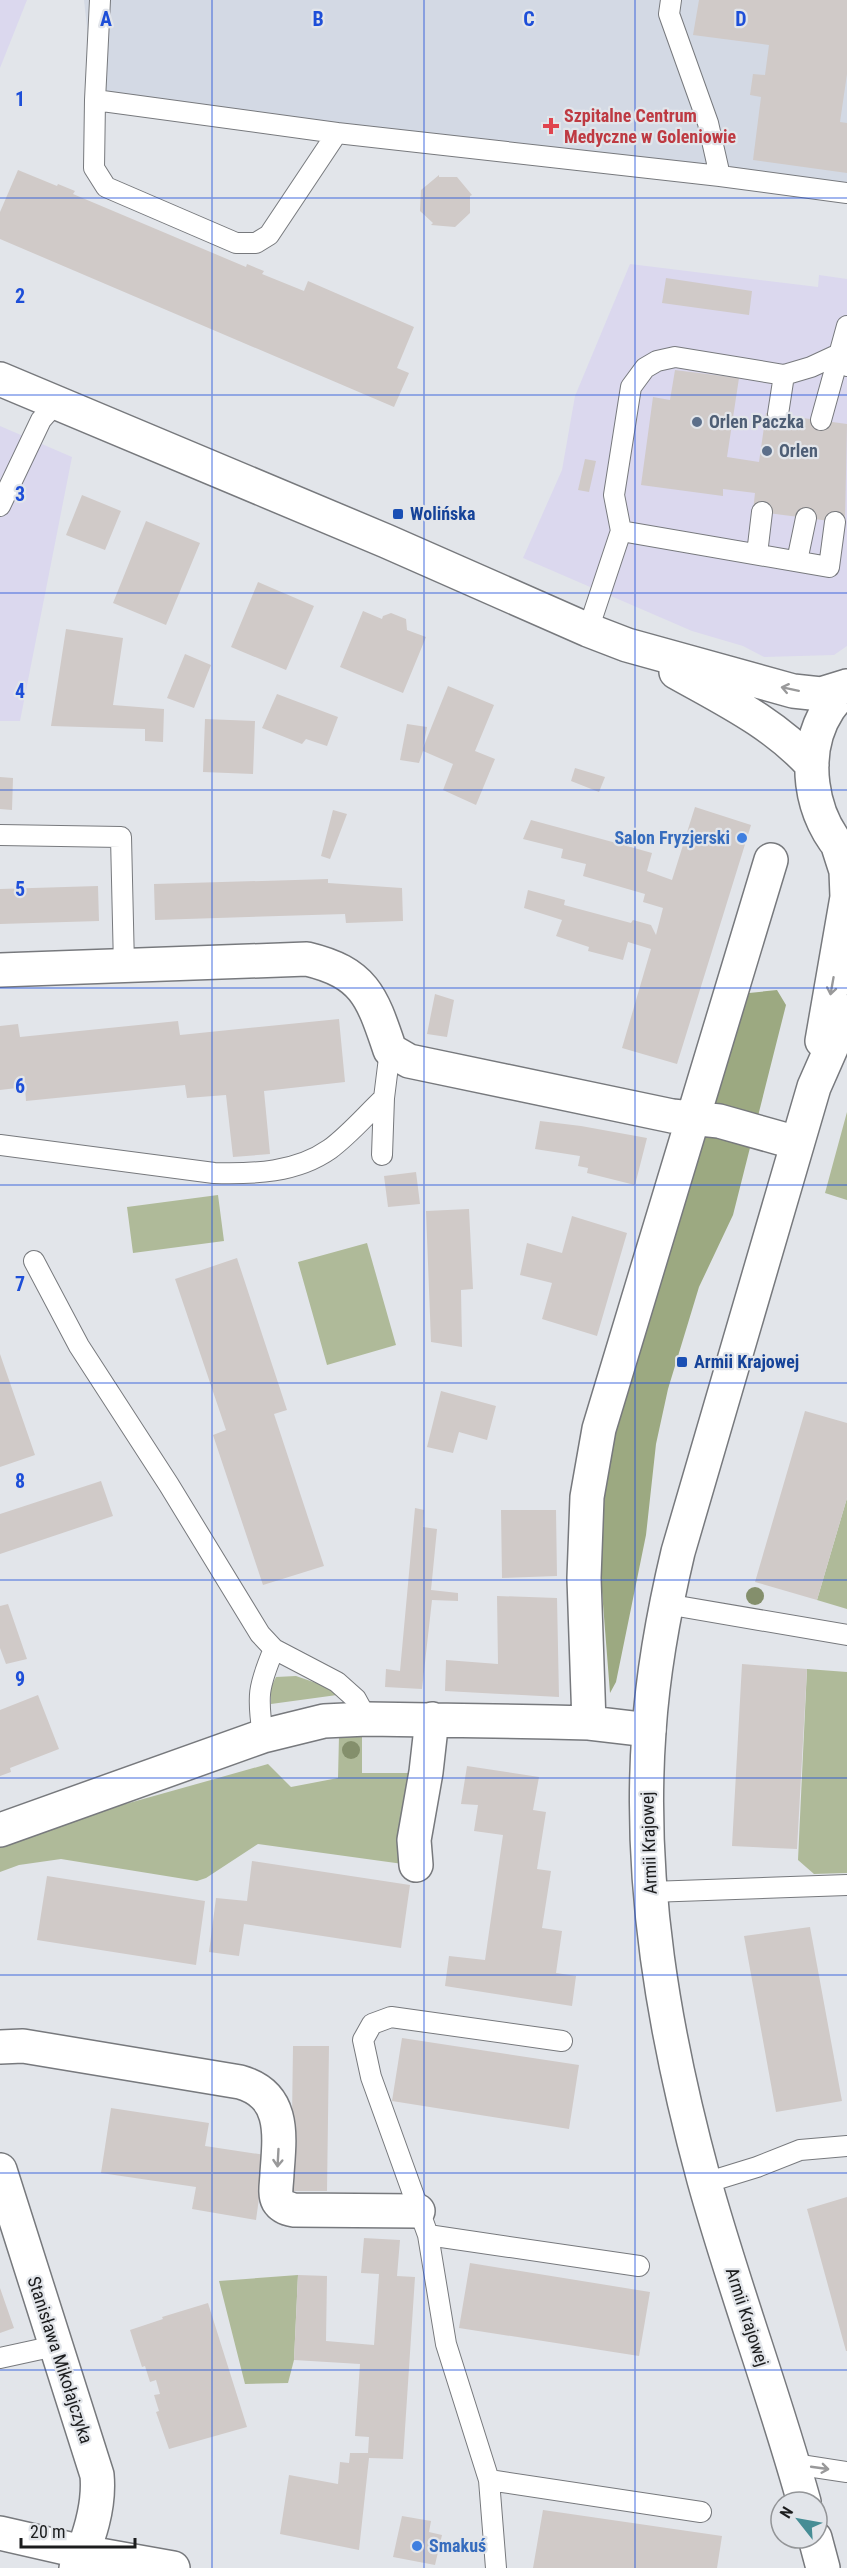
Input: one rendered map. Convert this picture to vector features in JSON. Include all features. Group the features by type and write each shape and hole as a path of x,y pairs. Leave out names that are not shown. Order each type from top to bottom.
{"street":[{"path":"0,379 627,645 793,691 821,694 847,686"},
{"path":"627,645 735,704 775,730 812,765"},
{"path":"814,1087 847,897 843,850 820,812 814,794 812,765 817,736 828,709 847,686"},
{"path":"589,1723 584,1578 587,1497 599,1429 771,860"},
{"path":"0,970 307,959 332,965 354,978 376,1010 390,1050 409,1061 428,1067 672,1116 719,1120 797,1143"},
{"name":"Armii Krajowej","path":"801,2490 705,2183 666,2020 650,1892 647,1804 649,1730 666,1604 694,1493 814,1087 847,1012"},
{"path":"416,1864 414,1840 426,1772 432,1719"},
{"path":"0,1830 263,1736 324,1721 432,1719 589,1723 649,1730"},
{"path":"0,2047 23,2046 240,2082 257,2088 271,2101 276,2112 278,2126 276,2197 282,2206 294,2210 423,2223"},
{"name":"Stanisława Mikołajczyka","path":"0,2170 97,2475 99,2490 97,2507 80,2560"},
{"path":"0,2533 80,2560 173,2568"},
{"path":"818,2550 823,2568"}],"lane":[{"path":"100,0 94,168 106,187 237,243 256,243 269,235 337,133"},
{"path":"671,0 669,14 708,123 720,176"},
{"path":"95,100 337,133 720,176 847,193"},
{"path":"821,420 843,360 847,326"},
{"path":"588,630 621,531 614,495 631,387 645,368 657,361 675,357 784,375 843,360"},
{"path":"778,414 784,375"},
{"path":"0,506 41,420 56,403"},
{"path":"757,554 762,512"},
{"path":"797,561 806,518"},
{"path":"621,531 797,561 838,563 835,522"},
{"path":"0,835 122,837 124,966"},
{"path":"382,1155 384,1098 390,1050"},
{"path":"0,1144 214,1173 250,1174 285,1169 330,1149 384,1098"},
{"path":"34,1261 79,1346 169,1485 260,1634 274,1649 338,1682 356,1699 367,1719"},
{"path":"666,1604 847,1635"},
{"path":"263,1736 258,1702 266,1669 274,1649"},
{"path":"650,1892 847,1885"},
{"path":"496,2568 489,2480 446,2344 423,2223 364,2053 363,2040 368,2028 378,2021 391,2017 562,2042"},
{"path":"705,2183 758,2167 800,2150 847,2146"},
{"path":"423,2223 639,2266"},
{"path":"0,2358 55,2346"},
{"path":"794,2464 847,2472"},
{"path":"489,2480 701,2511"}],"shaded area":[{"path":"0,0 27,0 0,68"},
{"name":"Szpitalne Centrum Medyczne w Goleniowie","path":"84,0 847,0 847,201 414,151 95,100"},
{"path":"630,264 818,287 819,275 847,279 847,646 834,655 764,657 743,646 692,631 523,558 562,470 575,396"},
{"path":"0,426 72,457 20,721 0,721"}],"green space":[{"path":"777,990 786,1005 733,1215 699,1287 668,1389 656,1444 646,1535 616,1682 610,1693 599,1553 599,1489 644,1326 749,993"},
{"path":"847,1112 847,1200 825,1193"},
{"path":"218,1195 224,1241 133,1253 127,1207"},
{"path":"367,1243 396,1345 327,1365 298,1262"},
{"path":"847,1498 847,1609 817,1600"},
{"path":"807,1669 847,1672 847,1873 814,1874 798,1860"},
{"path":"296,1676 325,1686 337,1695 271,1704 271,1687 276,1677"},
{"path":"339,1736 362,1736 362,1773 420,1773 403,1864 258,1844 206,1878 197,1881 61,1859 19,1865 0,1872 0,1846 79,1817 268,1764 291,1787 338,1778"},
{"path":"298,2275 294,2360 288,2383 245,2384 219,2281"}],"building":[{"path":"699,0 847,0 847,74 840,122 847,123 847,173 753,160 761,97 750,95 753,74 765,75 769,45 693,35"},
{"path":"18,170 75,191 73,194 246,267 247,264 264,271 262,274 304,291 308,281 414,327 397,368 409,373 394,407 0,239 0,212"},
{"path":"439,175 439,177 457,177 472,195 470,196 470,213 455,227 431,225 433,223 420,211 421,190"},
{"path":"666,278 752,291 749,315 662,303"},
{"path":"675,370 739,378 727,457 759,462 766,413 847,424 845,523 753,511 755,493 723,489 723,496 641,485 653,397 670,400"},
{"path":"585,459 596,461 589,492 578,490"},
{"path":"82,495 121,511 105,550 66,535"},
{"path":"146,521 200,543 166,625 113,603"},
{"path":"258,582 314,606 286,670 231,647"},
{"path":"363,611 382,619 383,616 391,613 406,619 407,630 426,637 403,693 340,667"},
{"path":"66,629 123,638 113,705 164,709 163,742 145,741 145,729 51,726"},
{"path":"185,654 211,665 194,708 167,698"},
{"path":"448,686 494,705 475,751 495,759 476,805 443,790 453,764 423,751 419,763 400,760 407,724 427,727 423,748"},
{"path":"277,694 338,717 327,746 306,739 302,744 262,728"},
{"path":"205,719 255,721 253,774 203,772"},
{"path":"575,768 605,777 599,792 571,781"},
{"path":"0,777 13,778 12,810 0,809"},
{"path":"695,807 751,825 677,1064 622,1048 651,949 628,942 623,960 588,951 589,947 556,936 562,920 524,908 528,890 565,900 564,905 631,923 633,920 651,925 656,935 663,908 643,902 645,894 583,876 586,864 561,858 563,849 523,839 531,820 620,844 652,853 647,871 672,880"},
{"path":"333,810 347,814 330,859 321,856"},
{"path":"328,879 328,883 402,888 403,921 346,923 345,914 155,920 154,884"},
{"path":"98,886 99,921 0,924 0,889"},
{"path":"435,994 454,1000 447,1037 427,1034"},
{"path":"339,1019 345,1082 264,1091 270,1154 233,1157 226,1095 187,1098 185,1085 26,1101 25,1087 0,1090 0,1026 18,1024 20,1037 178,1021 180,1035"},
{"path":"540,1121 647,1138 635,1185 587,1173 588,1168 578,1166 580,1156 535,1149"},
{"path":"416,1172 420,1204 388,1207 384,1176"},
{"path":"469,1209 473,1289 461,1290 462,1347 431,1342 426,1211"},
{"path":"572,1216 627,1233 597,1336 542,1319 552,1283 520,1275 527,1243 562,1253"},
{"path":"237,1258 287,1410 274,1414 324,1566 263,1585 213,1435 226,1430 175,1279"},
{"path":"0,1354 35,1455 0,1467"},
{"path":"441,1391 496,1406 487,1440 459,1432 453,1453 427,1447"},
{"path":"805,1411 847,1423 847,1498 817,1600 755,1582"},
{"path":"101,1481 113,1516 0,1554 0,1514"},
{"path":"415,1508 424,1510 423,1527 437,1529 431,1590 458,1593 458,1601 432,1600 422,1689 385,1687 386,1669 400,1671"},
{"path":"501,1510 556,1510 557,1576 502,1578"},
{"path":"497,1596 557,1598 559,1697 445,1691 446,1660 498,1664"},
{"path":"8,1604 27,1659 6,1664 0,1648 0,1606"},
{"path":"742,1664 807,1669 797,1849 732,1846"},
{"path":"38,1695 59,1749 10,1768 11,1772 0,1776 0,1710"},
{"path":"467,1766 539,1777 533,1810 546,1812 537,1869 551,1871 542,1928 562,1931 556,1973 576,1976 572,2006 445,1986 449,1956 485,1960 503,1835 474,1831 478,1805 461,1804"},
{"path":"252,1861 410,1885 401,1948 244,1924 239,1956 209,1952 216,1898 247,1901"},
{"path":"47,1876 205,1901 196,1965 37,1940"},
{"path":"810,1927 842,2101 776,2112 744,1936"},
{"path":"402,2038 579,2065 569,2129 392,2101"},
{"path":"293,2046 329,2046 327,2191 291,2191"},
{"path":"111,2108 209,2123 205,2146 265,2155 256,2220 192,2209 196,2187 101,2173"},
{"path":"847,2197 847,2351 846,2351 807,2209"},
{"path":"364,2238 400,2240 397,2276 415,2277 403,2459 369,2458 359,2550 280,2534 289,2475 338,2484 340,2462 349,2463 350,2453 368,2453 369,2437 355,2436 360,2364 294,2360 298,2275 327,2276 326,2341 374,2345 379,2274 361,2273"},
{"path":"470,2263 650,2292 639,2356 459,2328"},
{"path":"0,2288 14,2328 0,2333"},
{"path":"208,2303 247,2427 169,2449 156,2412 159,2411 154,2395 160,2394 156,2380 150,2382 145,2366 142,2367 130,2330 163,2319 162,2317"},
{"path":"543,2510 722,2536 717,2568 533,2568"},
{"name":"Smakuś","path":"402,2516 431,2521 429,2532 442,2535 435,2565 393,2557"}],"place":[{"name":"Szpitalne Centrum Medyczne w Goleniowie","path":"551,126"},
{"name":"Orlen Paczka","path":"697,422"},
{"name":"Orlen","path":"767,451"},
{"name":"Wolińska","path":"398,514"},
{"name":"Salon Fryzjerski","path":"742,838"},
{"name":"Armii Krajowej","path":"682,1362"},
{"name":"Smakuś","path":"417,2546"}]}
